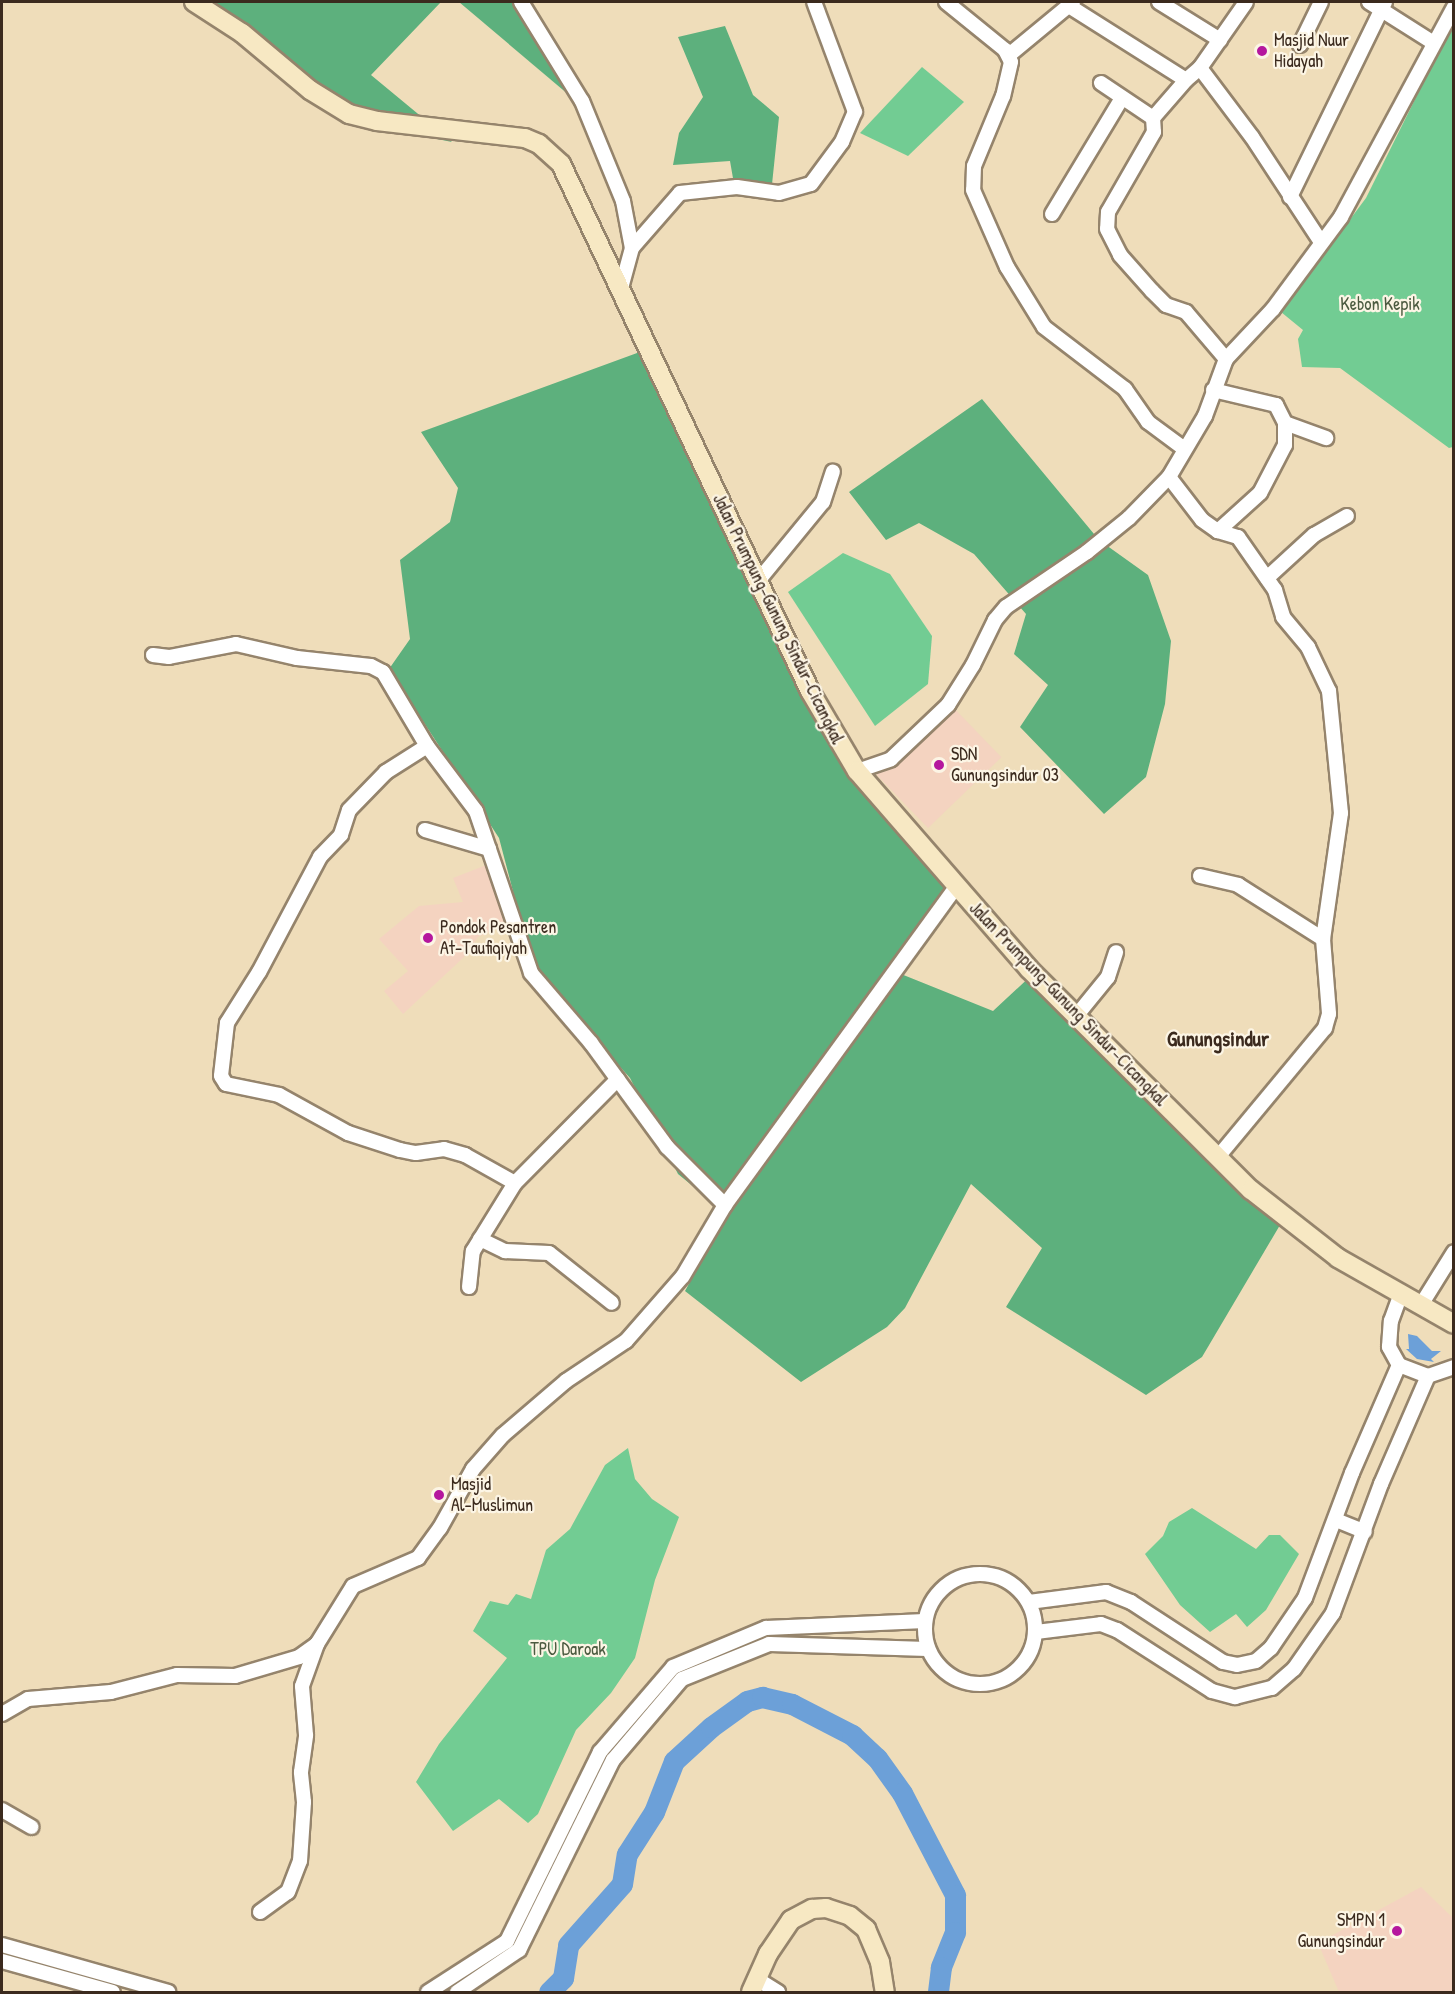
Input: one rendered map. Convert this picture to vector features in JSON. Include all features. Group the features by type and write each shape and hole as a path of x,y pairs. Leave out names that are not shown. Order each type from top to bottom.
{"main road":[{"name":"Jalan Prumpung–Gunung Sindur–Cicangkal","path":"194,2 242,33 310,90 350,114 377,121 500,133 539,144 561,164 825,719 857,771 955,888 1029,969 1251,1190 1319,1244 1454,1324"},
{"path":"754,1986 791,1920 812,1909 826,1908 850,1916 866,1929 880,1962 885,1992"}],"street":[{"path":"521,2 582,101 623,201 632,248"},
{"path":"620,291 632,248 680,193 737,187 779,193 811,184 842,142 855,112 814,2"},
{"path":"946,2 1009,56"},
{"path":"1159,2 1178,7 1220,40"},
{"path":"1226,359 1186,312 1166,305 1152,291 1120,255 1107,229 1108,212 1154,132 1153,118 1186,80 1200,68 1246,2"},
{"path":"1300,45 1321,2"},
{"path":"1183,448 1148,422 1125,389 1044,327 1007,267 973,190 974,166 1003,96 1009,56 1071,4 1186,80"},
{"path":"1290,197 1378,4 1432,42"},
{"path":"857,771 891,759 948,705 995,620 1006,607 1087,552 1129,518 1169,477 1183,448 1205,416 1226,359 1273,309 1341,217 1432,42 1454,7"},
{"path":"1200,68 1252,137 1321,242"},
{"path":"1101,83 1153,118"},
{"path":"1052,214 1122,98"},
{"path":"1213,390 1276,405 1285,423 1285,445 1260,493 1218,531"},
{"path":"1285,423 1326,438"},
{"path":"758,580 823,502 833,472"},
{"path":"1169,477 1202,520 1218,531 1238,537 1267,578 1283,617 1308,647 1329,691 1341,813 1323,939 1329,1014 1325,1028 1218,1157"},
{"path":"1267,578 1314,535 1347,516"},
{"path":"153,655 169,657 236,644 297,658 371,666 383,672 427,746 476,811 531,973 618,1079 667,1147 725,1205"},
{"path":"427,746 386,772 349,810 341,836 320,857 259,972 227,1023 221,1076 226,1084 279,1095 348,1133 408,1152 444,1149 465,1155 515,1183"},
{"path":"425,830 489,849"},
{"path":"1200,876 1238,885 1323,939"},
{"path":"260,1912 288,1892 300,1861 301,1772 306,1736 302,1686 317,1644 353,1586 418,1558 472,1469 503,1435 566,1381 626,1341 644,1323 683,1276 725,1205 955,888"},
{"path":"1077,1015 1108,977 1116,952"},
{"path":"468,1287 469,1260 515,1183 618,1079"},
{"path":"480,1239 505,1251 549,1253 612,1303"},
{"path":"1421,1305 1454,1252"},
{"path":"1401,1294 1391,1321 1389,1347 1399,1365 1428,1376 1454,1367"},
{"path":"1029,1602 1106,1593 1131,1602 1223,1662 1248,1664 1271,1648 1305,1598 1352,1473 1399,1365"},
{"path":"1036,1632 1101,1624 1117,1629 1212,1691 1235,1696 1256,1695 1272,1688 1294,1669 1333,1613 1428,1376"},
{"path":"1336,1520 1365,1532"},
{"path":"975,1573 1006,1580 1029,1602 1036,1632 1033,1647 1016,1672 989,1684 960,1680 941,1668 928,1649 925,1621 935,1596 944,1586 975,1573"},
{"path":"428,1992 507,1941 600,1752 673,1667 766,1628 925,1621"},
{"path":"2,1714 28,1699 111,1692 177,1675 235,1676 299,1657 317,1644"},
{"path":"457,1992 519,1950 613,1760 682,1679 769,1644 928,1649"},
{"path":"2,1810 31,1827"},
{"path":"2,1945 168,1992"},
{"path":"2,1961 113,1992"},
{"path":"754,1986 778,1992"}],"shaded area":[{"name":"SDN Gunungsindur 03","path":"950,704 1001,757 928,828 877,775"},
{"name":"Pondok Pesantren At-Taufiqiyah","path":"489,864 510,923 478,937 464,957 403,1014 384,991 408,971 379,939 419,906 463,902 453,878"},
{"name":"SMPN 1 Gunungsindur","path":"1421,1887 1453,1918 1453,1992 1339,1992 1318,1943"}],"green space":[{"path":"190,2 441,2 371,75 452,142 378,127"},
{"path":"459,2 520,2 582,106"},
{"name":"Kebon Kepik","path":"1453,23 1453,447 1449,448 1340,368 1302,367 1298,339 1303,330 1281,312 1366,198"},
{"path":"725,26 753,95 779,117 771,194 734,184 730,161 673,165 679,133 703,97 678,37"},
{"path":"922,67 964,102 908,156 860,133"},
{"path":"648,349 851,761 961,891 901,974 993,1011 1035,972 1280,1225 1202,1357 1146,1395 1006,1307 1042,1248 971,1184 905,1308 887,1327 801,1382 685,1291 727,1214 678,1174 630,1078 534,971 499,838 389,669 410,639 400,560 450,522 458,488 421,432"},
{"path":"982,399 1099,540 1148,575 1171,641 1165,704 1146,777 1104,814 1020,727 1048,685 1014,654 1026,614 974,554 919,523 886,540 849,492"},
{"path":"843,553 890,574 932,636 928,684 875,726 788,592"},
{"name":"TPU Daroak","path":"628,1448 635,1479 652,1499 679,1517 655,1580 635,1658 611,1693 576,1730 538,1814 528,1823 499,1799 453,1831 416,1782 439,1744 507,1658 473,1631 490,1601 508,1605 516,1594 531,1599 546,1550 570,1529 605,1465"},
{"path":"1192,1508 1256,1549 1269,1535 1280,1535 1299,1554 1266,1610 1247,1627 1236,1614 1210,1632 1180,1605 1145,1554 1163,1536 1169,1522"}],"water":[{"path":"1408,1334 1417,1336 1432,1351 1441,1351 1431,1359 1434,1362 1417,1359 1406,1349 1409,1349"}],"waterway":[{"path":"549,1992 563,1978 568,1945 622,1884 627,1854 654,1812 674,1761 711,1727 747,1701 762,1697 792,1704 852,1735 877,1758 902,1793 955,1895 955,1932 941,1967 938,1992"}],"place":[{"name":"Masjid Nuur Hidayah","path":"1262,51"},
{"name":"SDN Gunungsindur 03","path":"939,765"},
{"name":"Pondok Pesantren At-Taufiqiyah","path":"428,938"},
{"name":"Masjid Al-Muslimun","path":"439,1495"},
{"name":"SMPN 1 Gunungsindur","path":"1397,1931"}],"district":[{"name":"Gunungsindur","path":"1218,1039"}]}
